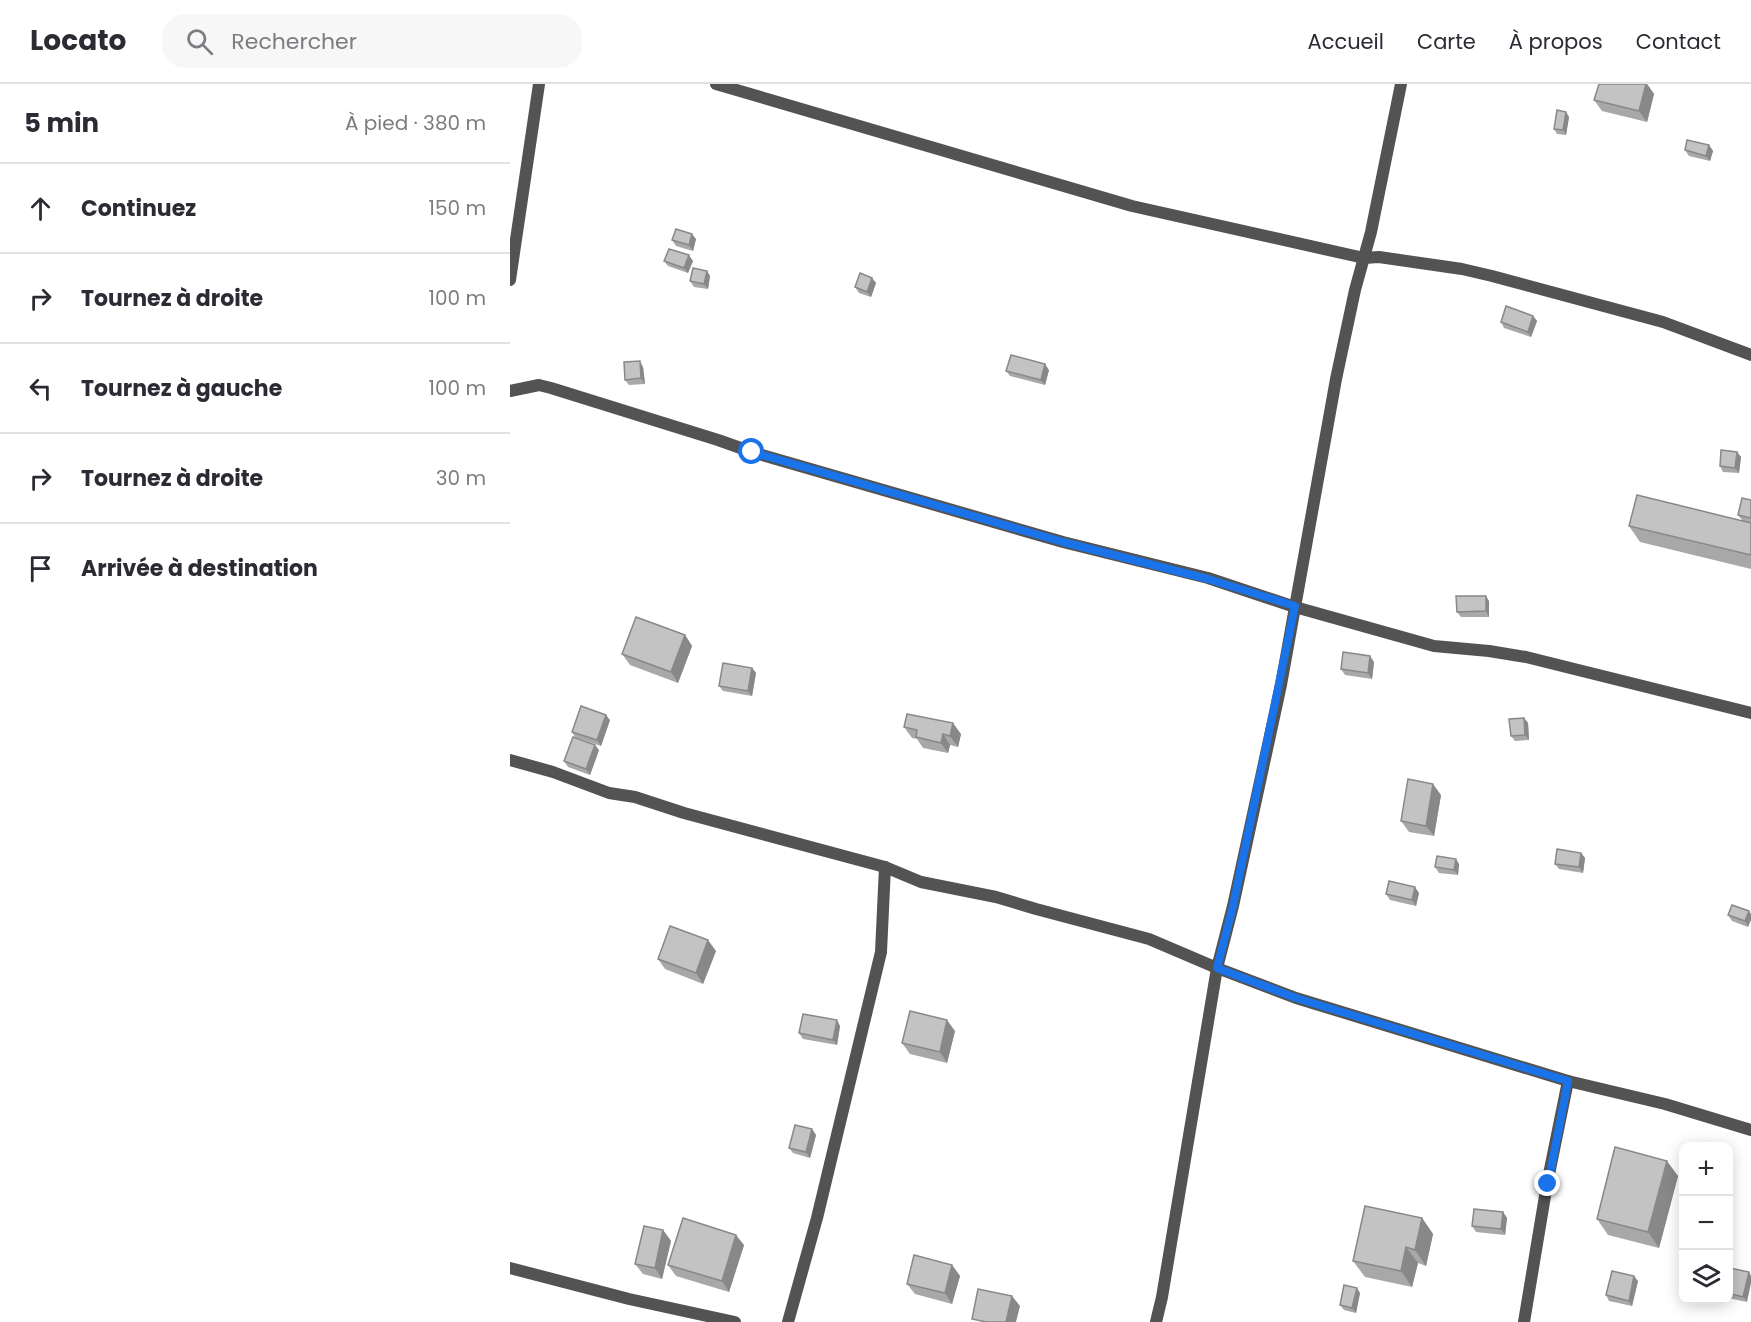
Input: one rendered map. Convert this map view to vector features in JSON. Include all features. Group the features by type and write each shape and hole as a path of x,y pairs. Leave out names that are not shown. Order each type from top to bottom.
{"street":[{"path":"510,280 539,84"},
{"path":"716,84 1132,206 1364,258 1462,269 1492,276 1663,322 1751,355"},
{"path":"1156,1322 1217,968 1233,906 1295,606 1355,290 1364,258 1401,84"},
{"path":"510,391 539,385 551,388 752,452 1063,542 1208,579 1434,646 1526,657 1751,713"},
{"path":"510,759 609,793 635,797 684,813 885,867 921,882 996,897 1149,939 1296,998 1568,1081 1665,1104 1751,1130"},
{"path":"788,1322 817,1218 881,952 885,867"},
{"path":"1524,1322 1568,1081"},
{"path":"510,1268 618,1297 735,1322"}],"building":[{"path":"1599,84 1646,84 1639,111 1594,100"},
{"path":"1557,110 1566,112 1563,130 1554,129"},
{"path":"1687,140 1709,145 1706,156 1685,150"},
{"path":"676,229 692,234 689,245 672,240"},
{"path":"669,249 689,255 684,268 664,261"},
{"path":"693,268 707,271 704,284 690,281"},
{"path":"860,273 872,278 867,292 855,287"},
{"path":"1506,306 1533,316 1528,332 1501,322"},
{"path":"1011,355 1045,364 1041,380 1006,371"},
{"path":"640,361 641,378 625,380 624,362"},
{"path":"1721,450 1737,452 1735,468 1720,466"},
{"path":"1637,495 1751,523 1751,555 1629,526"},
{"path":"1742,498 1751,500 1751,518 1738,515"},
{"path":"1456,596 1486,596 1486,611 1457,612"},
{"path":"636,617 685,635 671,672 622,654"},
{"path":"1343,652 1370,656 1368,673 1341,669"},
{"path":"723,663 752,668 748,691 719,686"},
{"path":"581,706 606,715 597,740 572,732"},
{"path":"907,714 953,723 950,736 943,734 941,743 916,737 917,730 904,727"},
{"path":"1524,718 1525,735 1511,736 1509,719"},
{"path":"573,737 595,745 586,769 564,761"},
{"path":"1408,779 1433,784 1426,826 1401,821"},
{"path":"1557,849 1581,853 1579,867 1555,864"},
{"path":"1437,856 1456,859 1454,870 1435,867"},
{"path":"1389,881 1415,887 1412,900 1386,894"},
{"path":"1732,905 1749,911 1745,921 1728,915"},
{"path":"670,926 708,940 696,973 658,959"},
{"path":"910,1011 947,1020 940,1052 902,1043"},
{"path":"803,1014 837,1020 833,1040 799,1033"},
{"path":"795,1125 812,1129 806,1152 789,1148"},
{"path":"1615,1147 1667,1161 1648,1232 1597,1219"},
{"path":"1365,1206 1422,1218 1415,1250 1406,1247 1401,1271 1353,1261"},
{"path":"1474,1209 1503,1212 1501,1229 1472,1226"},
{"path":"683,1218 736,1235 722,1281 668,1265"},
{"path":"644,1226 663,1230 655,1268 635,1264"},
{"path":"914,1255 952,1265 945,1293 907,1284"},
{"path":"1733,1269 1749,1272 1743,1297 1733,1294"},
{"path":"1612,1271 1634,1276 1629,1301 1606,1295"},
{"path":"1344,1285 1357,1288 1352,1308 1340,1305"},
{"path":"978,1289 1012,1296 1006,1322 972,1319"}],"route":[{"path":"752,452 1063,542 1208,579 1295,606 1281,685 1258,782 1233,906 1217,968 1296,998 1568,1081 1548,1184"}]}
